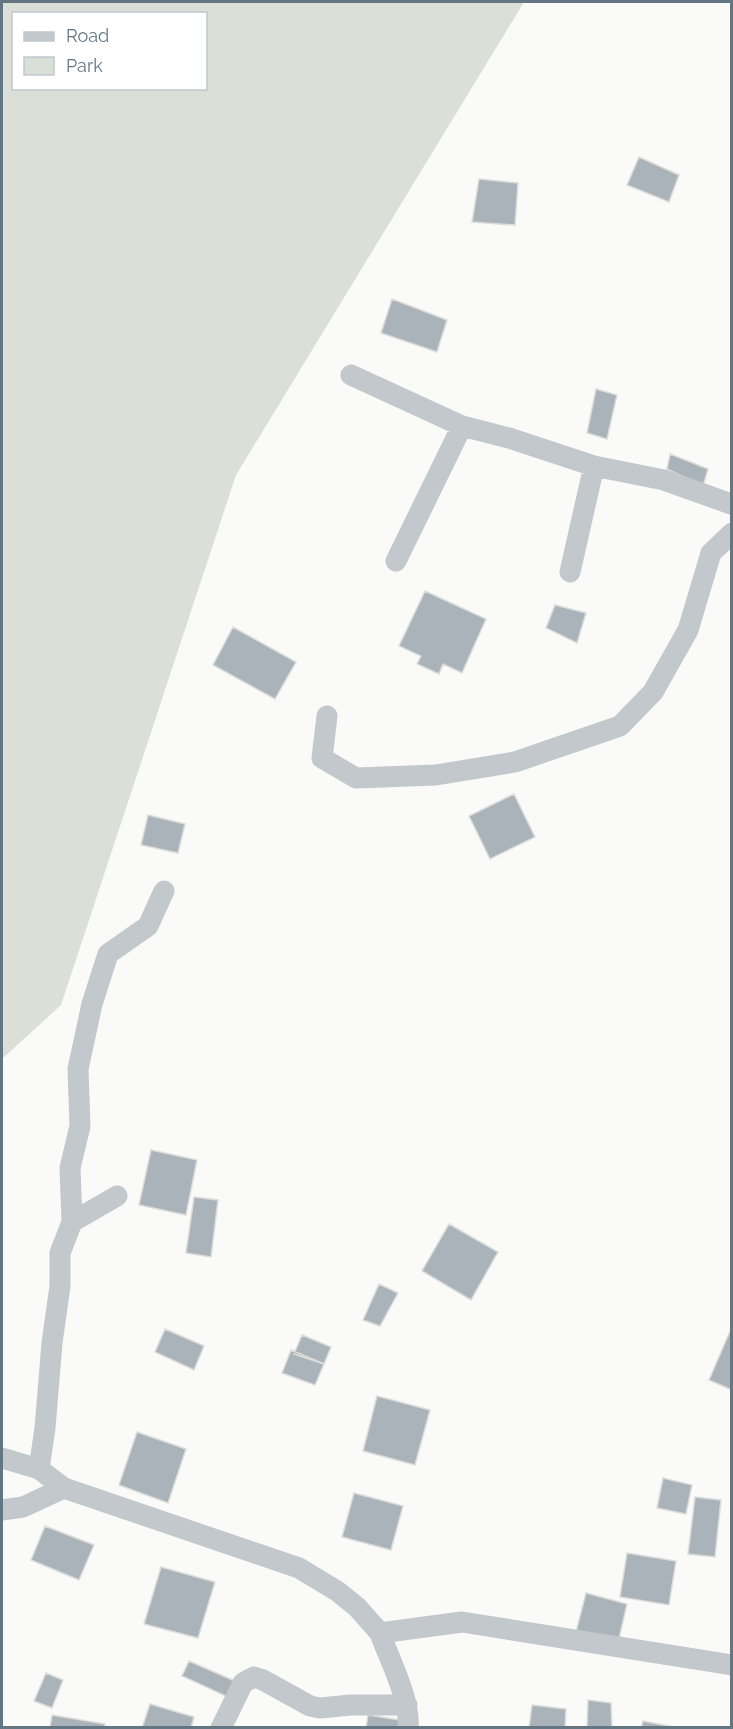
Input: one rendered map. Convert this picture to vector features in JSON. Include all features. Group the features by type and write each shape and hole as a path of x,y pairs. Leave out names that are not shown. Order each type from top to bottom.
{"street":[{"path":"351,375 462,426 509,438 594,466 664,480 731,505 732,498"},
{"path":"396,561 462,426"},
{"path":"570,572 594,466"},
{"path":"327,716 322,758 356,778 435,776 515,762 620,726 653,692 688,630 711,553 732,532"},
{"path":"39,1469 60,1286 60,1253 72,1222 70,1168 80,1126 78,1069 92,1004 108,954 148,926 164,891"},
{"path":"72,1222 117,1196"},
{"path":"2,1458 39,1469 63,1488 299,1568 337,1591 357,1608 380,1633 413,1720"},
{"path":"2,1510 23,1507 63,1488"},
{"path":"380,1633 462,1622 732,1665"},
{"path":"221,1728 243,1683 254,1677 310,1706 320,1708 351,1705 413,1720"}],"green space":[{"path":"2,2 524,2 236,475 61,1005 2,1059"}],"building":[{"path":"639,157 679,175 669,202 627,185"},
{"path":"479,179 518,183 515,225 472,222"},
{"path":"392,299 447,320 437,352 381,333"},
{"path":"596,389 617,395 607,439 587,433"},
{"path":"670,454 708,469 703,486 667,469"},
{"path":"425,591 486,619 462,673 443,664 439,674 417,664 421,656 399,646"},
{"path":"555,605 586,613 577,643 546,628"},
{"path":"233,627 296,662 275,699 213,665"},
{"path":"514,794 535,837 490,859 469,816"},
{"path":"148,815 185,824 178,853 141,845"},
{"path":"151,1150 197,1160 186,1215 139,1205"},
{"path":"194,1197 218,1200 211,1257 186,1253"},
{"path":"449,1224 498,1252 471,1300 422,1271"},
{"path":"379,1284 398,1293 380,1326 363,1320"},
{"path":"165,1329 204,1346 194,1370 155,1352"},
{"path":"732,1329 732,1390 709,1380"},
{"path":"302,1335 331,1347 324,1364 294,1354"},
{"path":"291,1350 324,1364 315,1385 282,1373"},
{"path":"377,1396 430,1410 415,1465 363,1451"},
{"path":"137,1432 186,1449 168,1503 119,1485"},
{"path":"663,1478 692,1485 686,1514 657,1508"},
{"path":"354,1493 403,1506 391,1550 342,1537"},
{"path":"695,1497 721,1500 715,1557 688,1554"},
{"path":"45,1526 94,1545 79,1580 31,1560"},
{"path":"627,1553 676,1561 669,1605 620,1597"},
{"path":"161,1567 215,1582 198,1638 144,1624"},
{"path":"586,1593 627,1604 618,1643 576,1632"},
{"path":"189,1661 237,1682 230,1698 182,1676"},
{"path":"46,1673 63,1680 52,1708 34,1701"},
{"path":"588,1700 611,1703 612,1728 587,1728"},
{"path":"150,1704 194,1717 191,1728 142,1728"},
{"path":"532,1705 566,1709 565,1728 529,1728"},
{"path":"52,1715 105,1724 104,1728 50,1728"},
{"path":"368,1715 406,1721 405,1728 366,1728"},
{"path":"643,1721 679,1728 641,1728"}]}
